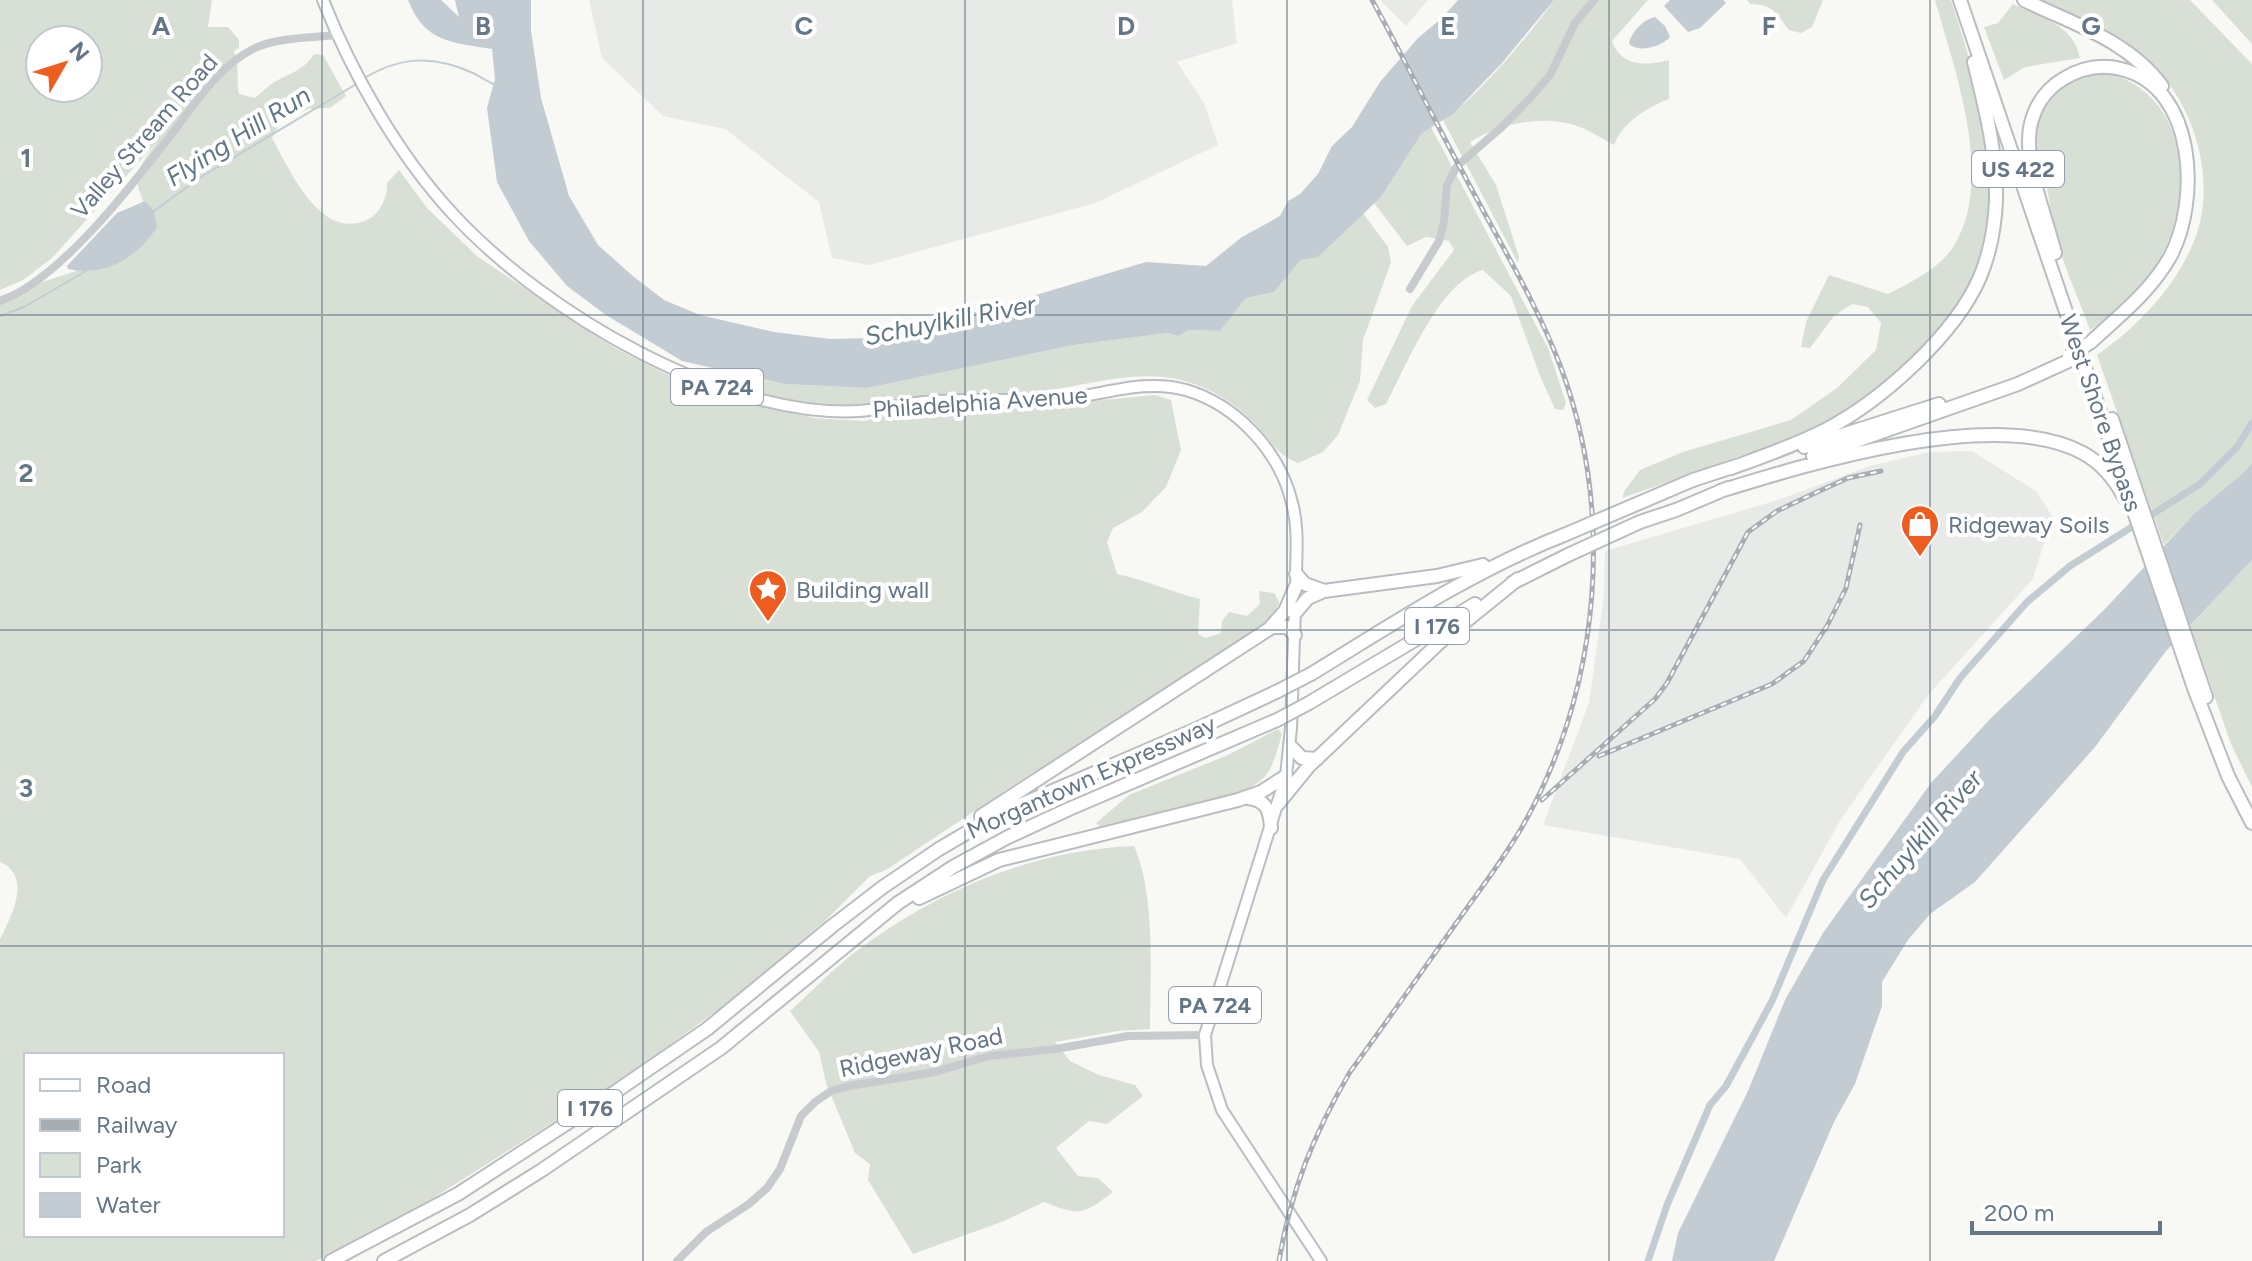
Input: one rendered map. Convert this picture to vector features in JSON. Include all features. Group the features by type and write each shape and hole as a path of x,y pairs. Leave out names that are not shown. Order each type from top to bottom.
{"highway":[{"path":"1731,468 1800,442 1870,401 1924,354 1963,306 1980,277 1995,213 1995,172 1985,110 1959,0"},
{"name":"West Shore Bypass","path":"1959,0 2228,776 2252,823"},
{"name":"West Shore Bypass","path":"1967,0 2055,253 2157,577 2198,685 2252,807"},
{"path":"1720,491 2018,384 2072,357 2140,305 2174,260 2191,211 2193,160 2178,112 2150,71 2113,42 2024,0"},
{"path":"2055,253 2030,156 2029,133 2033,115 2050,88 2071,74 2100,67 2126,70 2140,76 2158,91 2178,125 2187,160 2186,210 2175,246 2155,279 2092,344"},
{"path":"1731,468 2005,383 2072,357"},
{"path":"1720,491 1793,469 1880,449 1950,438 2020,437 2064,445 2093,460 2118,487 2137,515"},
{"name":"Morgantown Expressway","path":"331,1261 458,1194 529,1150 707,1029 883,887 997,815 1278,691 1517,553 1693,480 1731,468"},
{"name":"Morgantown Expressway","path":"384,1261 470,1215 629,1112 752,1026 898,903 953,867 1008,837 1277,720 1518,579 1640,522 1720,491"},
{"path":"1295,613 1308,598 1324,591 1461,572 1517,553"},
{"path":"1278,804 1317,759 1452,631 1518,579"},
{"path":"831,927 909,863 1272,627 1285,611 1296,580 1324,591"},
{"path":"1272,627 1287,627 1295,635"},
{"path":"1290,746 1302,758 1317,759"},
{"path":"847,947 925,894 999,860 1245,798 1286,776"},
{"path":"1245,798 1265,805 1270,813 1271,828"}],"main road":[{"name":"Philadelphia Avenue","path":"323,0 337,35 370,97 441,201 485,245 539,288 664,366 697,380 771,401 834,411 870,410 939,400 1061,399 1152,385 1174,387 1203,397 1254,432 1276,462 1292,503 1297,541 1290,746 1286,776 1271,828 1205,1035 1210,1076 1222,1110 1321,1261"}],"street":[{"path":"1410,289 1439,241 1447,185 1457,166 1503,126 1550,75 1575,23 1594,0"},
{"name":"Valley Stream Road","path":"0,301 35,282 69,252 136,179 204,92 238,58 276,42 337,35"},
{"name":"Ridgeway Road","path":"677,1261 706,1232 749,1204 767,1188 780,1169 801,1116 831,1091 844,1086 935,1072 989,1056 1056,1049 1128,1036 1205,1035"}],"shaded area":[{"path":"589,0 1232,0 1237,43 1177,62 1205,105 1218,145 1095,203 869,265 832,258 819,202 725,129 663,116 602,58"},
{"path":"1380,0 1428,0 1406,26"},
{"path":"1972,451 2037,492 2052,516 2033,579 1928,695 1841,819 1786,918 1740,859 1543,825 1589,703 1604,595 1605,551 1778,500 1870,466 1930,452"}],"green space":[{"path":"0,0 212,0 208,27 228,27 239,40 239,48 234,51 239,94 255,98 273,83 302,67 314,54 323,55 346,96 330,108 308,109 280,122 272,138 309,199 335,221 350,224 376,214 386,193 387,183 399,170 427,208 478,257 615,348 715,394 814,418 864,421 949,406 1007,409 1155,395 1171,400 1181,450 1166,487 1142,512 1113,528 1107,542 1117,574 1200,599 1198,634 1205,638 1221,633 1222,621 1229,612 1247,616 1260,604 1259,591 1274,593 1279,602 1274,615 1260,627 886,870 870,876 826,920 740,994 628,1075 406,1215 316,1261 0,1261 0,939 14,909 17,887 10,868 0,862 0,296 88,267 151,218 140,194 137,178 143,162 158,141 52,258 23,280 0,290"},
{"path":"1554,0 1648,0 1612,41 1616,50 1628,60 1652,63 1669,60 1669,99 1636,117 1623,129 1614,145 1579,127 1547,121 1507,126 1470,142 1496,185 1519,257 1518,263 1443,120 1470,98 1502,64"},
{"path":"1747,0 1823,0 1812,27 1801,33 1789,30 1769,8 1750,4"},
{"path":"1935,0 1951,0 1972,71 1988,145 1988,219 1981,255 1963,296 1899,370 1835,418 1785,441 1622,498 1640,470 1683,452 1791,420 1837,388 1876,350 1881,323 1868,307 1852,304 1834,316 1810,348 1801,347 1806,322 1829,275 1888,294 1935,266 1956,242 1967,215 1971,154 1960,89"},
{"path":"2038,0 2190,0 2252,64 2252,463 2164,545 2097,355 2152,307 2174,278 2192,246 2204,195 2197,142 2188,116 2175,93 2141,53 2105,29"},
{"path":"2212,0 2252,0 2252,44"},
{"path":"2013,4 2063,30 2071,37 2080,58 2025,67 2004,80 1984,27 1998,23"},
{"path":"2108,73 2137,86 2158,105 2172,129 2179,157 2180,187 2176,216 2167,245 2153,271 2125,304 2090,330 2056,237 2047,188 2036,153 2035,136 2038,121 2053,96 2078,80"},
{"path":"1431,127 1548,348 1566,403 1563,410 1555,409 1511,296 1483,270 1467,278 1439,307 1386,404 1375,408 1367,400 1412,306 1454,250 1449,241 1426,237 1407,246 1374,203 1422,133"},
{"path":"1363,213 1388,247 1391,262 1363,340 1360,381 1338,435 1323,452 1298,463 1277,449 1256,425 1229,402 1197,385 1169,378 1132,377 1038,392 936,396 835,407 797,402 726,385 731,373 784,384 867,388 1074,345 1168,333 1178,336 1189,330 1220,331 1246,298 1274,292 1301,260 1346,230"},
{"path":"2252,560 2252,787 2231,744 2190,626"},
{"path":"1278,729 1282,734 1266,775 1237,794 1190,809 1102,828 1096,823 1129,795 1228,755"},
{"path":"1134,846 1149,911 1150,1029 1055,1042 1070,1061 1099,1075 1135,1085 1143,1096 1107,1124 1089,1121 1056,1148 1078,1176 1098,1178 1113,1192 1080,1211 1065,1210 1044,1202 1004,1221 913,1254 868,1180 870,1164 855,1153 826,1083 819,1052 790,1011 844,961 876,937 944,897 980,880 1056,856"}],"water":[{"name":"Schuylkill River","path":"408,0 441,0 459,17 455,0 531,0 531,31 541,98 569,196 598,245 664,300 700,315 774,332 830,339 877,338 1146,262 1206,266 1242,237 1280,216 1288,201 1300,194 1318,174 1332,146 1352,127 1380,82 1418,38 1458,0 1554,0 1502,63 1453,114 1422,133 1381,197 1318,257 1301,260 1274,292 1246,298 1220,331 1189,330 1178,336 1168,333 1074,345 867,388 784,384 682,361 606,315 567,286 529,241 497,182 487,108 495,79 492,49 452,42 431,33"},
{"path":"1670,0 1723,0 1726,3 1700,28 1688,32 1664,6"},
{"path":"1655,17 1665,26 1670,37 1650,48 1629,44 1639,27"},
{"path":"145,201 154,211 157,227 140,248 119,263 107,267 82,271 68,269 67,266 117,213"},
{"name":"Schuylkill River","path":"2252,463 2252,560 2166,651 2095,747 1975,882 1930,914 1908,940 1882,982 1882,1006 1855,1084 1834,1122 1774,1261 1672,1261 1678,1233 1748,1091 1785,1000 1823,933 1931,783 1992,717 2104,610 2194,514"}],"waterway":[{"name":"Flying Hill Run","path":"363,79 404,62 430,61 458,67 496,85"},
{"name":"Flying Hill Run","path":"154,211 201,177 358,83"},
{"name":"Flying Hill Run","path":"0,316 24,307 86,271"},
{"path":"1648,1261 1667,1205 1710,1105 1726,1086 1772,1001 1823,880 1903,752 1935,716 1960,678 2027,602 2070,566 2200,484 2237,447 2252,423"}],"railway":[{"path":"1279,1261 1297,1186 1337,1095 1350,1072 1512,844 1551,767 1571,712 1584,654 1592,596 1593,537 1588,478 1577,421 1560,365 1526,291 1372,0"},
{"path":"1542,800 1655,699 1667,683 1748,532 1777,511 1815,493 1848,478 1881,471"},
{"path":"1599,756 1772,684 1804,661 1827,626 1846,588 1860,525"}],"place":[{"name":"Ridgeway Soils","path":"1920,558"},
{"name":"Building wall","path":"768,623"}]}
